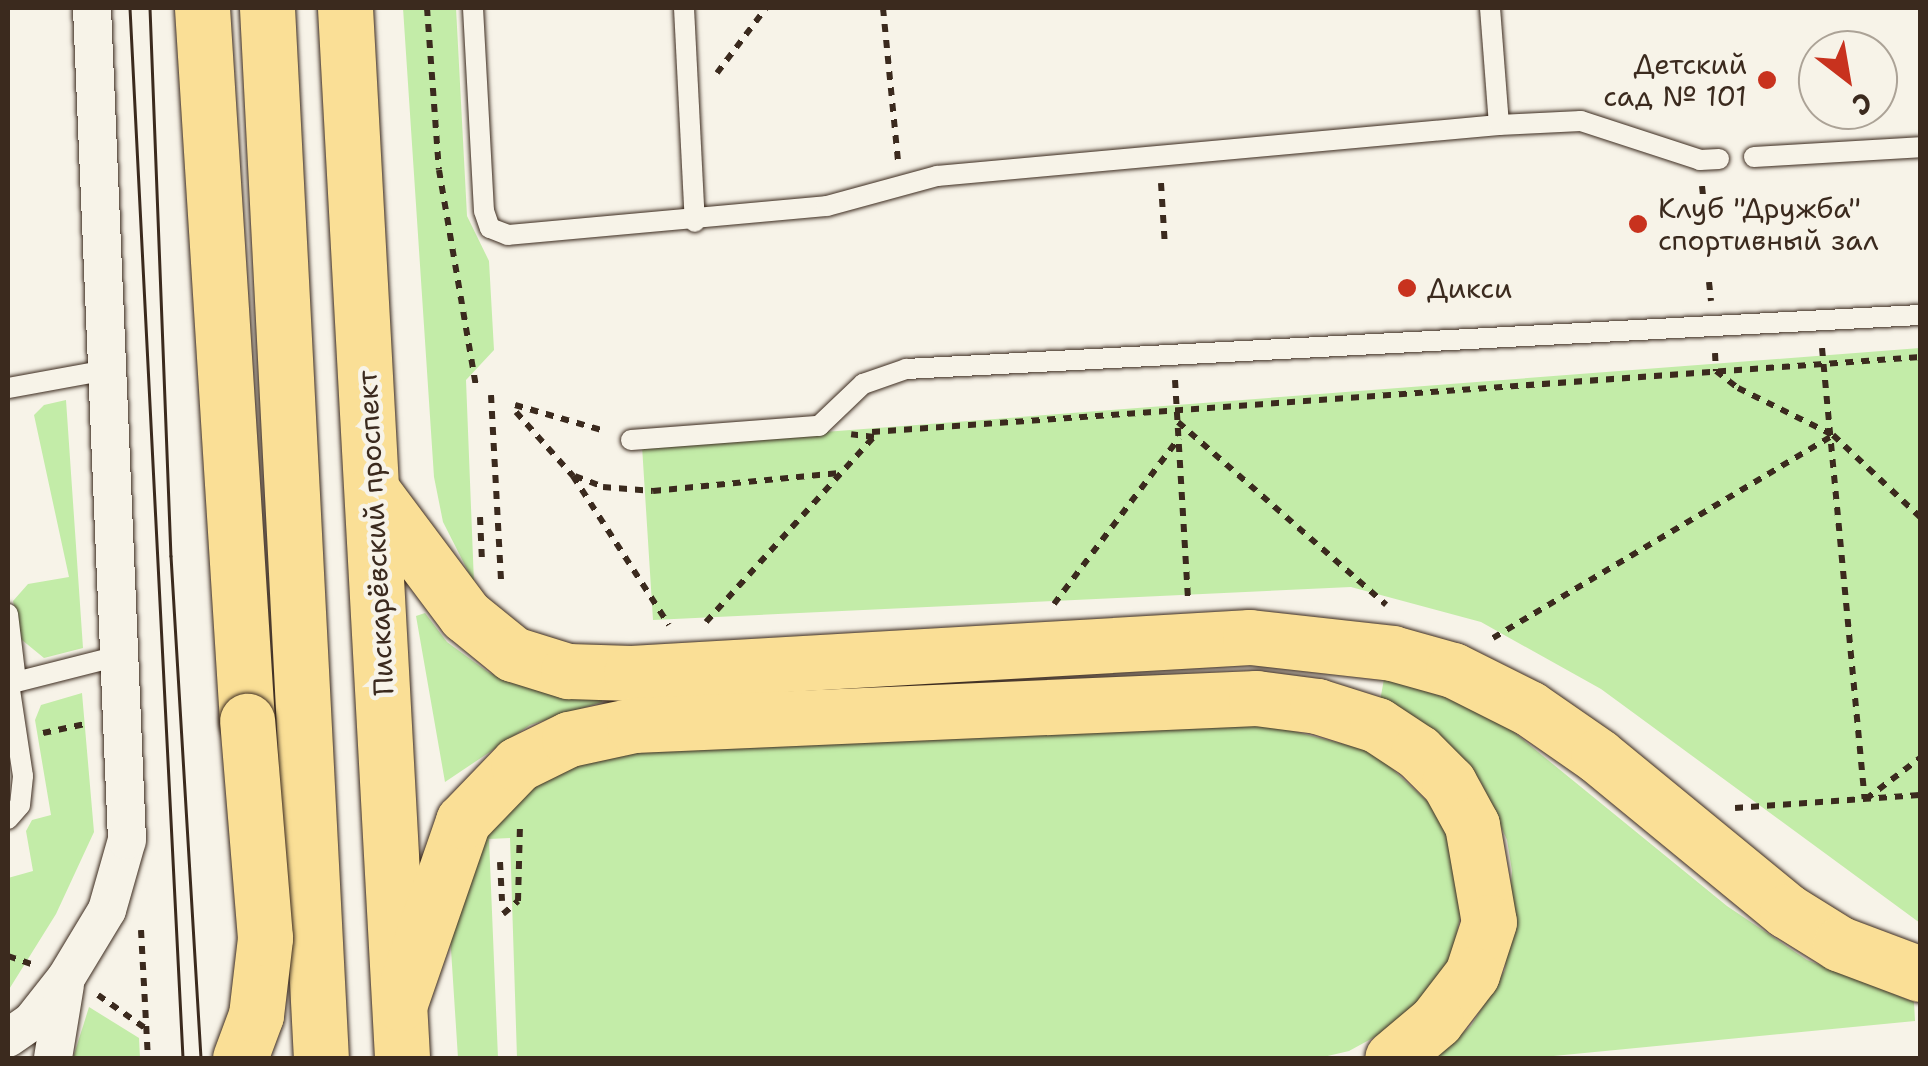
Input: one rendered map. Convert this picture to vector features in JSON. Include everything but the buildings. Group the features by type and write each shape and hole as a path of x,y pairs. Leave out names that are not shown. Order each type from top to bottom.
{"main road":[{"path":"202,8 246,721 265,938 256,1015 240,1058"},
{"path":"267,8 321,1058"},
{"name":"Пискарёвский проспект","path":"346,8 402,1058"},
{"path":"374,492 465,615 513,654 568,671 631,674 1250,638 1392,654 1454,670 1529,708 1598,756 1787,911 1840,944 1920,974"},
{"path":"400,1003 464,821 504,776 568,740 634,724 1256,698 1317,706 1376,725 1418,752 1450,783 1472,824 1489,922 1472,974 1436,1021 1392,1058"}],"street":[{"path":"8,1038 32,1021 66,978 107,910 127,840 92,8"},
{"path":"53,1058 66,978"}],"lane":[{"path":"473,8 484,211 490,228 508,235 694,222 827,206 937,176 1499,125 1582,121 1700,160 1719,159"},
{"path":"684,8 694,222"},
{"path":"1490,8 1499,125"},
{"path":"1754,157 1920,147"},
{"path":"631,440 818,426 863,384 906,370 1920,315"},
{"path":"8,388 106,370"},
{"path":"8,614 11,683 23,776 20,805 8,819"},
{"path":"11,683 122,655"}],"path":[{"path":"427,8 439,170 476,388"},
{"path":"686,114 766,8"},
{"path":"883,8 901,186"},
{"path":"1159,156 1165,246"},
{"path":"1822,346 1865,799"},
{"path":"1715,350 1716,371"},
{"path":"695,634 870,443 867,432 1920,357"},
{"path":"1716,371 1833,435 1920,518"},
{"path":"1176,394 1188,610"},
{"path":"491,395 501,581"},
{"path":"631,440 516,408 573,476 675,634"},
{"path":"1178,422 1392,610"},
{"path":"1484,644 1833,435"},
{"path":"1044,617 1179,437"},
{"path":"573,476 603,487 653,491 840,473"},
{"path":"480,517 482,566"},
{"path":"38,734 101,721"},
{"path":"1865,799 1920,758"},
{"path":"1724,809 1920,795"},
{"path":"500,854 502,900"},
{"path":"140,922 148,1058"},
{"path":"8,956 66,978 146,1029"}],"green space":[{"path":"403,8 456,8 467,216 489,261 494,350 466,380 474,583 443,522 434,477"},
{"path":"1920,348 1920,923 1601,689 1481,622 1351,587 653,620 642,446"},
{"path":"66,400 83,648 44,658 22,640 13,601 28,584 69,577 34,415 44,405"},
{"path":"425,613 447,642 488,672 511,683 602,696 602,702 530,725 445,782 416,616"},
{"path":"1384,679 1458,701 1505,725 1727,906 1807,960 1914,1002 1915,1021 1533,1058 1433,1058 1471,1026 1505,970 1512,871 1507,840 1481,782 1427,728 1380,701"},
{"path":"82,693 94,832 56,914 8,991 8,878 33,871 26,831 32,820 51,815 35,720 41,705"},
{"path":"1270,725 1374,752 1443,816 1463,903 1454,946 1440,981 1391,1028 1349,1051 1319,1058 517,1058 510,838 489,839 498,1058 458,1058 450,934 484,828 529,782 605,754"},
{"path":"89,1007 139,1038 140,1058 73,1058"}],"tram line":[{"path":"130,8 183,1058"},
{"path":"150,8 171,556 201,1058"}],"place":[{"name":"Детский сад № 101","path":"1767,80"},
{"name":"Клуб \"Дружба\" спортивный зал","path":"1638,224"},
{"name":"Дикси","path":"1407,288"}]}
